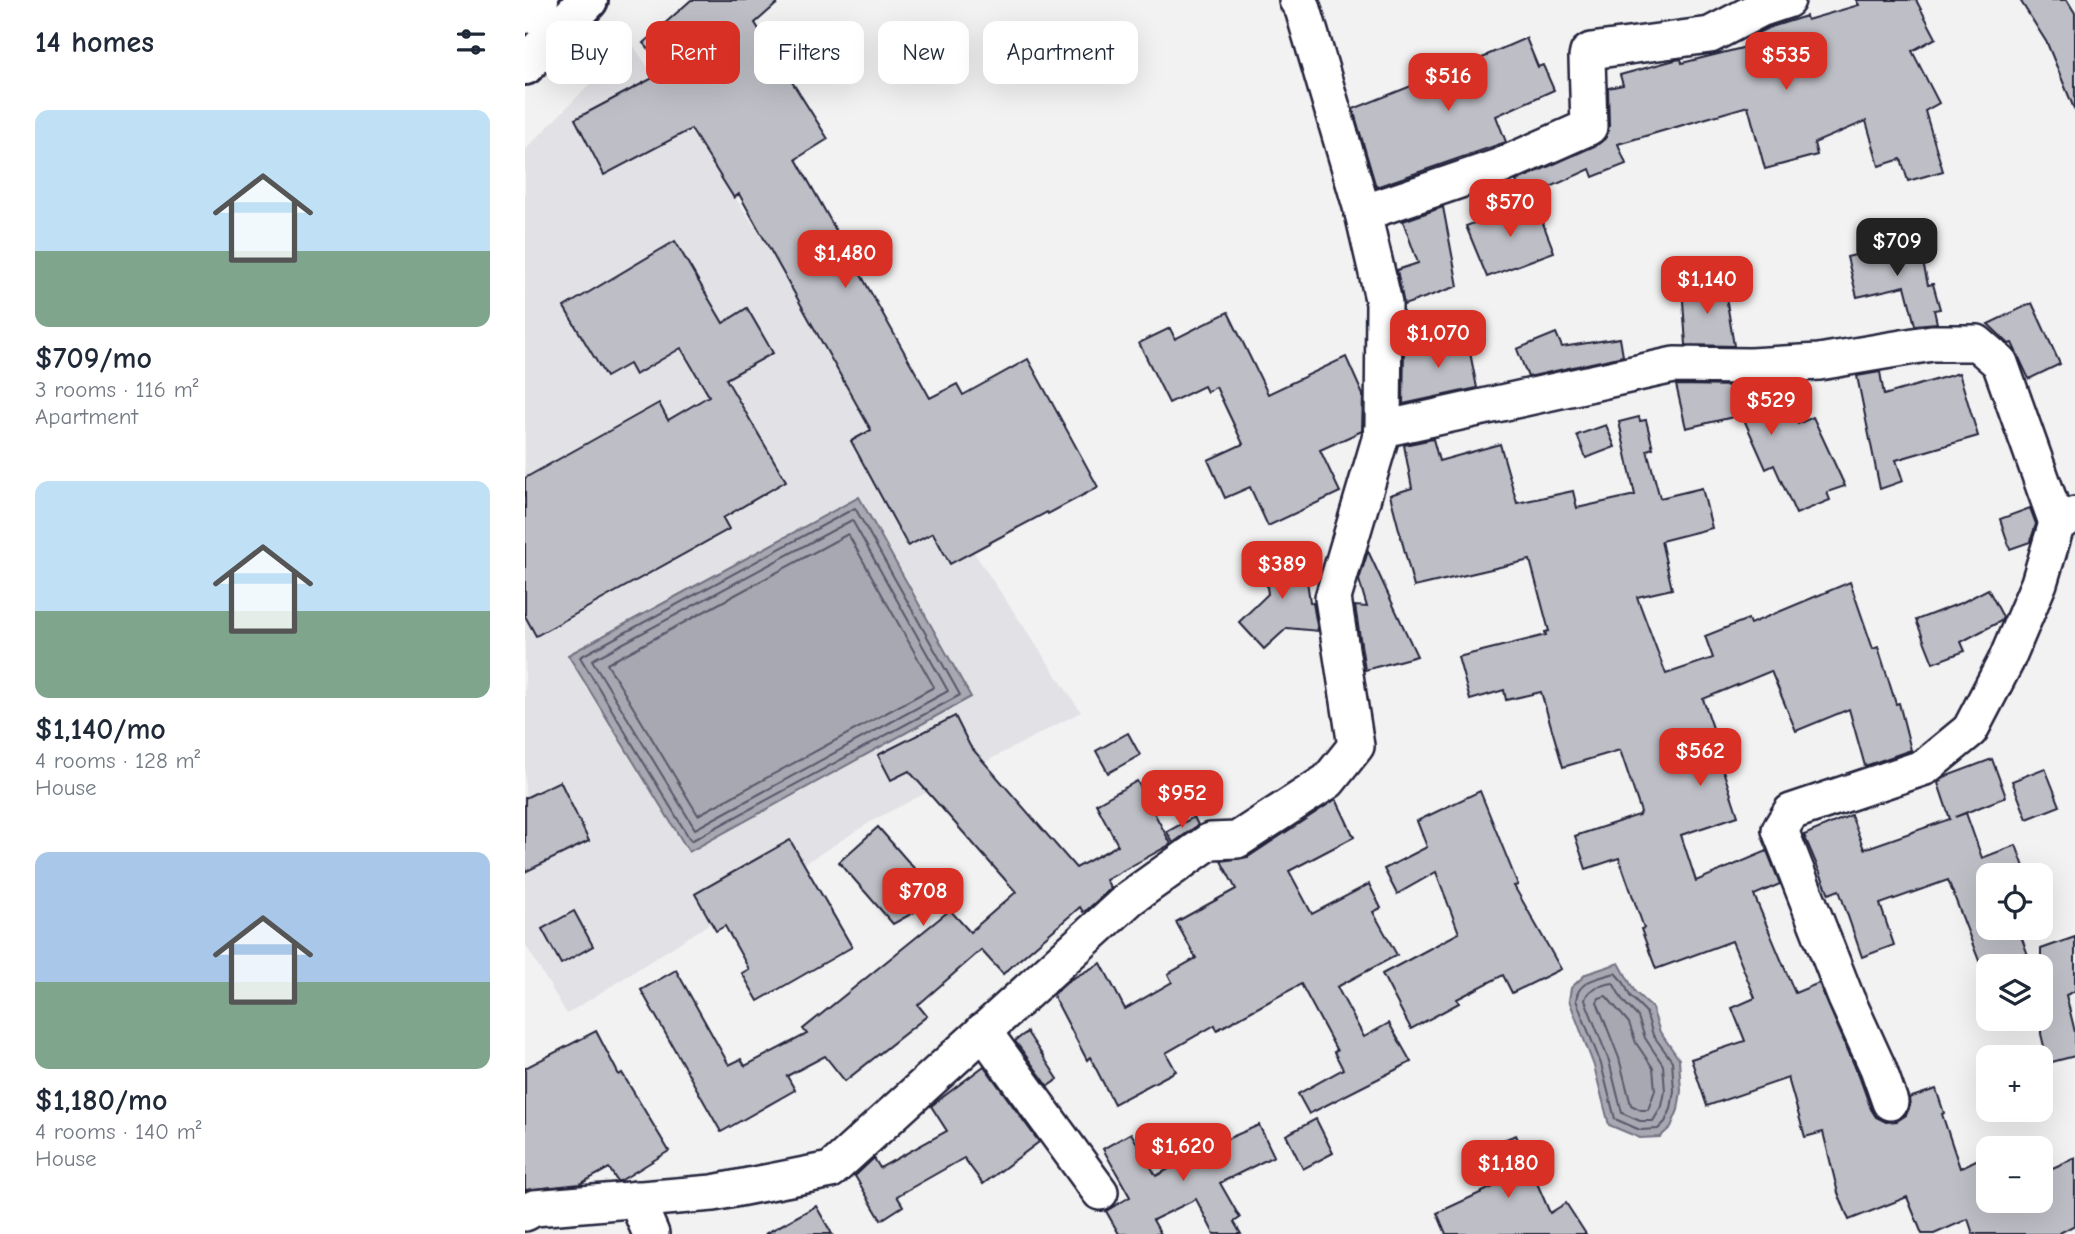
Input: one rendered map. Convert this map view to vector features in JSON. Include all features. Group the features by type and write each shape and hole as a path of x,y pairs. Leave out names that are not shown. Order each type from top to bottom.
{"highway":[{"path":"525,14 539,0"},
{"path":"525,65 587,0"}],"street":[{"path":"525,1213 534,1208 713,1193 831,1170 1130,898 1210,841 1237,840 1328,781 1356,746 1333,598 1383,429 1384,303 1363,213 1303,9 1297,0"},
{"path":"1363,213 1500,166 1589,127 1587,58 1591,51 1710,35 1760,9 1787,0"},
{"path":"1383,429 1674,365 1750,366 1819,362 1932,343 1977,343 2000,363 2066,519 2016,639 1970,730 1925,767 1791,812 1780,830 1890,1102"},
{"path":"983,1031 1100,1192"},
{"path":"636,1199 651,1234"}],"shaded area":[{"path":"632,43 646,64 646,84 659,84 1081,712 872,821 567,1014 525,944 525,150 590,84 632,84"}],"water":[{"path":"859,497 971,697 689,852 568,655"},
{"path":"1619,963 1635,992 1652,1008 1660,1032 1679,1059 1681,1091 1678,1110 1671,1127 1660,1137 1640,1138 1609,1125 1594,1066 1569,1000 1571,988 1586,974"}],"building":[{"path":"691,0 781,0 754,21 754,84 793,84 828,139 796,159 930,398 957,384 963,395 1028,359 1098,487 950,564 933,533 908,546 851,441 871,430 739,194 734,198 691,129 604,175 575,119 646,82 646,84 740,84 740,21 668,21"},
{"path":"1856,0 1916,0 1936,38 1912,51 1939,103 1925,111 1943,171 1908,181 1901,159 1879,166 1866,121 1814,143 1817,155 1765,169 1748,106 1618,144 1626,164 1593,177 1590,169 1524,199 1516,181 1597,145 1606,138 1609,126 1608,88 1623,85 1620,75 1675,60 1681,59 1682,63 1750,46 1747,38 1768,28 1806,16 1807,20 1859,5"},
{"path":"2020,0 2067,0 2075,13 2075,111 2047,43"},
{"path":"1526,38 1538,67 1543,65 1554,90 1496,116 1506,142 1376,187 1353,109"},
{"path":"1534,200 1554,252 1487,277 1466,226"},
{"path":"1443,207 1458,286 1404,305 1397,270 1418,263 1403,221"},
{"path":"1918,240 1928,285 1933,284 1940,309 1934,310 1937,323 1915,325 1905,286 1857,297 1847,257"},
{"path":"675,241 723,323 747,308 773,353 726,379 786,481 723,518 729,529 536,636 525,616 525,478 659,403 668,420 709,396 681,348 635,375 629,364 606,377 564,307"},
{"path":"1724,284 1734,346 1686,345 1682,286"},
{"path":"2032,303 2060,364 2029,379 2012,343 2009,344 1988,324"},
{"path":"1228,312 1268,394 1346,357 1363,395 1362,431 1320,450 1340,492 1268,526 1250,487 1225,498 1208,460 1243,444 1216,387 1207,392 1204,386 1169,403 1139,343 1170,328 1175,339"},
{"path":"1556,333 1562,347 1620,338 1623,356 1528,377 1517,349"},
{"path":"1467,337 1477,388 1403,404 1404,348"},
{"path":"1880,372 1884,395 1959,373 1978,436 1896,460 1903,481 1880,489 1857,376"},
{"path":"1779,384 1798,424 1813,417 1845,486 1827,492 1830,500 1796,514 1774,465 1766,469 1742,415 1686,428 1676,385 1741,386 1742,392 1755,386"},
{"path":"1639,417 1640,421 1646,420 1653,448 1647,450 1660,498 1702,488 1712,528 1661,541 1672,589 1637,597 1666,674 1713,658 1705,636 1748,619 1750,624 1850,582 1873,649 1878,647 1896,704 1899,703 1911,750 1865,766 1849,709 1796,731 1771,671 1703,699 1724,760 1720,761 1738,816 1681,835 1696,881 1767,851 1780,884 1754,895 1795,993 1819,983 1876,1117 1886,1122 1897,1121 1906,1115 1910,1106 1909,1098 1936,1089 1960,1168 1976,1160 1976,1213 2053,1213 2053,1168 2075,1158 2075,1225 2058,1234 1973,1234 1968,1219 1934,1234 1922,1234 1907,1197 1849,1220 1838,1193 1823,1132 1805,1137 1788,1078 1707,1106 1691,1059 1745,1041 1732,1008 1755,998 1732,941 1656,969 1619,858 1586,869 1575,836 1639,815 1641,812 1620,750 1563,767 1541,692 1506,700 1504,690 1470,700 1458,657 1546,635 1545,632 1549,631 1530,560 1414,587 1390,495 1412,488 1404,445 1433,439 1439,461 1500,444 1517,503 1573,491 1577,508 1635,495 1619,422"},
{"path":"1606,425 1615,447 1586,458 1577,435"},
{"path":"2030,508 2036,524 2030,542 2010,549 2000,519"},
{"path":"1368,551 1417,656 1365,670 1355,606 1367,607 1359,580"},
{"path":"1303,552 1310,602 1313,603 1318,631 1287,628 1264,649 1239,622 1268,594 1263,558"},
{"path":"1988,589 2003,617 2001,621 1961,642 1965,651 1933,663 1916,620"},
{"path":"955,716 970,746 1076,868 1118,845 1096,804 1137,781 1171,844 1106,880 1111,888 1088,909 1083,912 1080,907 1003,974 981,950 918,1005 927,1016 845,1081 825,1056 787,1076 795,1090 721,1132 641,990 676,970 729,1065 741,1059 745,1066 807,1034 803,1029 950,910 970,932 1016,892 909,771 891,780 878,755"},
{"path":"1128,733 1140,755 1108,773 1096,751"},
{"path":"1992,759 2006,797 1955,817 1966,813 1982,858 2016,845 2023,863 1976,863 1976,940 2022,940 2028,954 1976,954 1948,880 1880,904 1894,945 1862,957 1839,890 1829,894 1804,835 1851,815 1864,849 1950,819 1938,783 1944,777"},
{"path":"2045,768 2060,806 2027,819 2012,781"},
{"path":"560,781 589,841 525,872 525,798"},
{"path":"1480,791 1518,885 1514,886 1561,969 1512,993 1503,975 1457,999 1459,1003 1411,1029 1382,974 1459,933 1436,872 1397,894 1384,869 1427,847 1417,821"},
{"path":"1336,799 1354,837 1289,871 1312,914 1369,884 1381,908 1373,912 1397,955 1337,987 1364,1037 1389,1023 1411,1062 1309,1114 1298,1094 1343,1069 1334,1052 1337,1051 1301,984 1217,1030 1215,1025 1166,1053 1176,1071 1114,1104 1053,995 1071,979 1101,963 1125,1009 1172,982 1168,974 1196,958 1176,922 1236,889 1221,861 1248,857"},
{"path":"1194,817 1198,825 1173,843 1167,832"},
{"path":"878,827 940,898 893,924 839,862"},
{"path":"790,840 852,947 758,1001 742,973 749,969 725,926 716,931 695,894"},
{"path":"574,911 593,946 561,964 542,929"},
{"path":"2075,937 2075,991 2066,995 2075,1032 2075,1056 2053,1062 2053,1045 2044,1045 2041,1031 2053,1031 2053,954 2041,954 2041,949"},
{"path":"596,1031 619,1075 622,1073 669,1151 620,1181 617,1181 609,1168 580,1184 525,1190 525,1068"},
{"path":"1027,1032 1058,1079 1048,1086 1015,1041"},
{"path":"984,1066 1039,1142 983,1184 964,1158 897,1196 903,1206 881,1220 855,1176 874,1158 880,1168 947,1131 931,1106"},
{"path":"1316,1119 1333,1153 1303,1169 1286,1135"},
{"path":"1259,1125 1274,1156 1220,1183 1240,1218 1234,1222 1241,1234 1214,1234 1196,1199 1153,1220 1161,1234 1119,1234 1106,1211 1130,1197 1103,1149 1131,1133 1156,1176 1211,1146"},
{"path":"1516,1135 1550,1213 1566,1203 1586,1234 1446,1234 1437,1213 1493,1187 1477,1150"},
{"path":"816,1206 832,1234 765,1234"}]}
